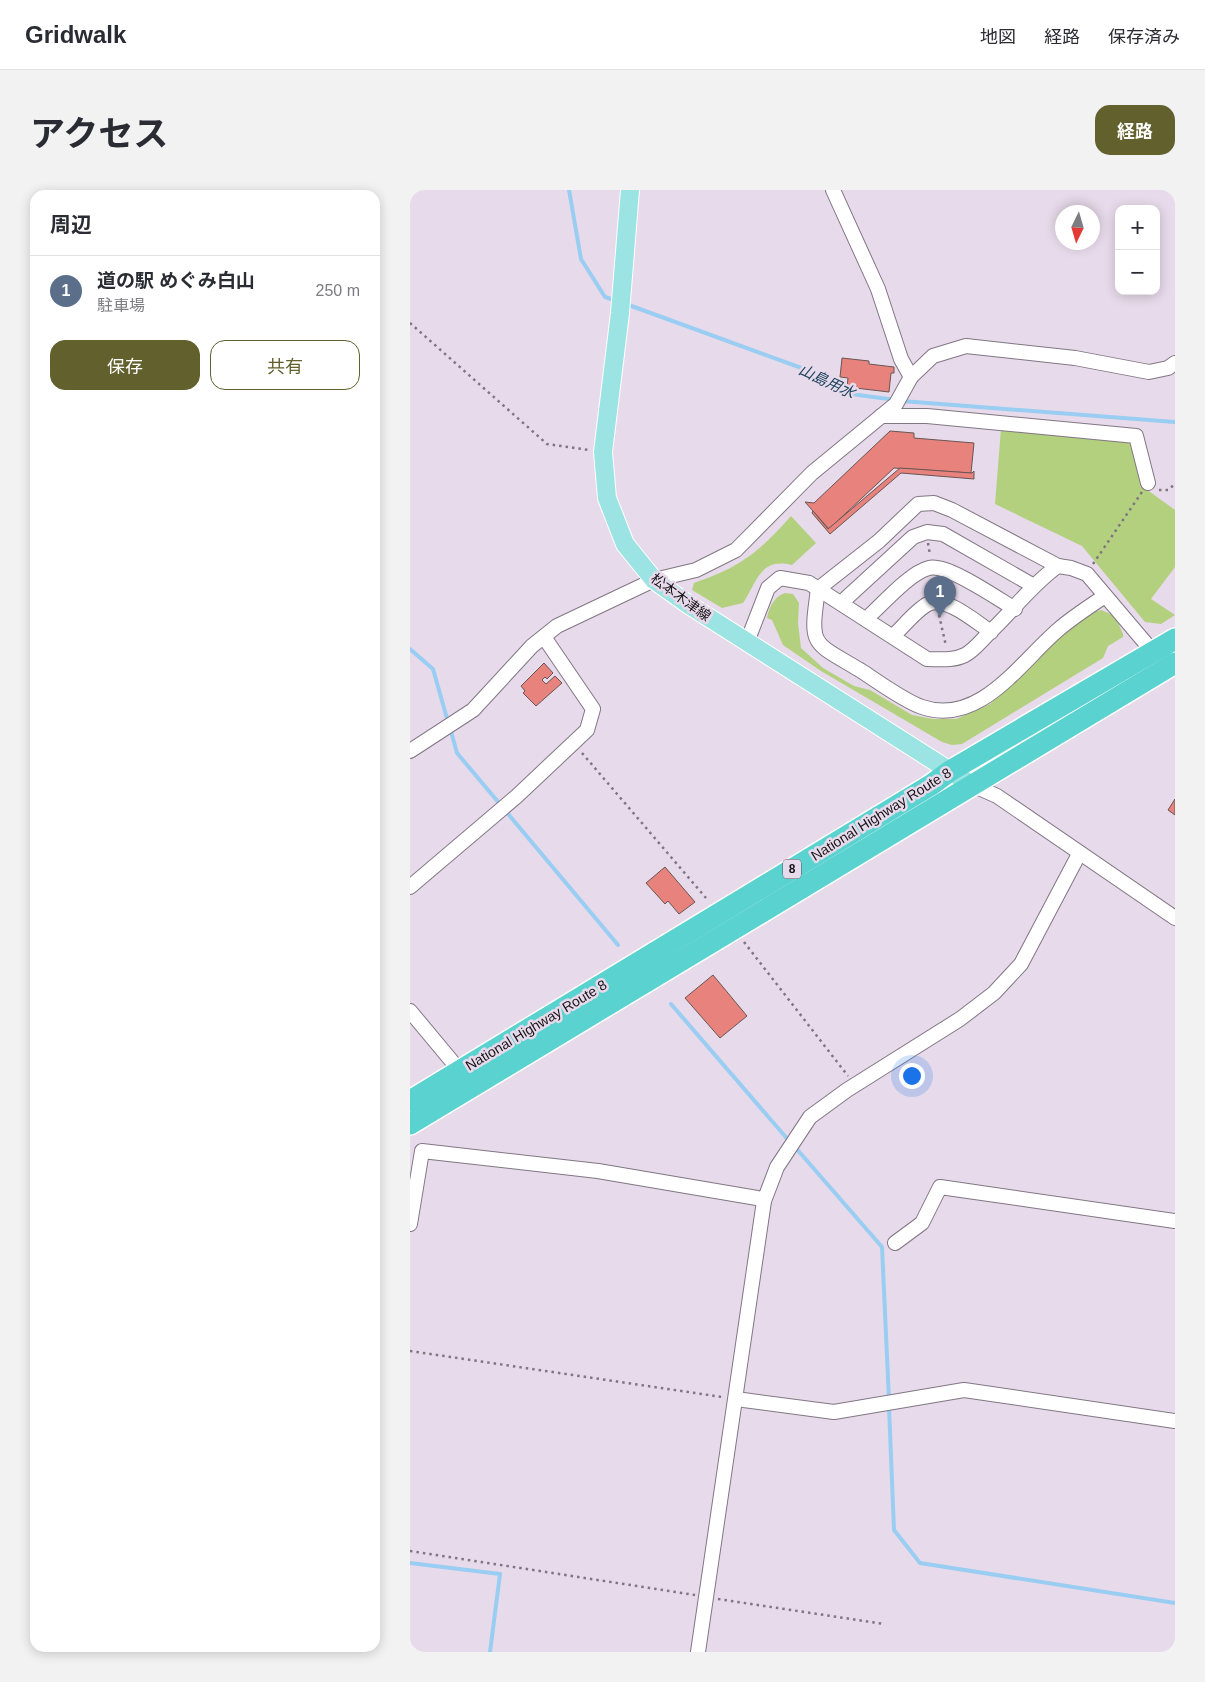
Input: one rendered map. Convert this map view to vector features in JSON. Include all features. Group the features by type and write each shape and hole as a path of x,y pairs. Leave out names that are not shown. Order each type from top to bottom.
{"highway":[{"name":"National Highway Route 8","path":"410,1102 931,785 950,771 1175,639"},
{"name":"National Highway Route 8","path":"410,1124 514,1063 726,931 1175,663"}],"main road":[{"name":"松本木津線","path":"630,190 621,306 603,452 607,498 625,544 654,580 747,642 972,785"}],"street":[{"path":"833,190 878,289 900,359 911,377"},
{"path":"410,751 473,710 532,646 557,626 654,580 696,570 736,550 812,473 881,416 898,399 911,377 933,356 966,346 1075,358 1150,372 1168,368 1175,363"},
{"path":"881,416 928,416 1136,436 1148,483"},
{"path":"1105,596 1059,628 988,696 965,708 945,711 922,707 819,646 812,627 818,589 879,541 918,504 934,503 952,510 1058,566 1071,568 1087,574 1152,652"},
{"path":"841,603 913,537 927,532 943,534 1034,586"},
{"path":"747,642 768,588 780,578 809,583 927,658 949,660 964,655 991,632 1015,609 1034,586 1058,566"},
{"path":"866,619 916,574 931,567 946,569 1015,609"},
{"path":"893,636 927,604 936,601 946,602 991,632"},
{"path":"410,887 509,802 587,730 593,709 544,637"},
{"path":"972,785 997,796 1175,918"},
{"path":"698,1652 764,1201 778,1167 810,1117 855,1085 960,1019 994,993 1021,964 1079,854"},
{"path":"410,1011 460,1071"},
{"path":"410,1224 422,1151 598,1171 757,1198 764,1201"},
{"path":"895,1243 922,1223 940,1187 1175,1221"},
{"path":"736,1399 834,1412 964,1390 1175,1421"}],"path":[{"path":"410,323 546,444 603,452"},
{"path":"1087,574 1148,483"},
{"path":"573,743 706,898"},
{"path":"743,941 855,1085"},
{"path":"410,1351 736,1399"},
{"path":"410,1551 884,1624"}],"green space":[{"path":"1001,429 1128,439 1134,444 1146,489 1175,510 1175,567 1151,599 1175,615 1161,624 1145,622 1082,546 995,504"},
{"path":"791,516 816,543 792,565 781,563 766,568 756,580 743,603 722,608 692,590 694,583 737,565 748,557 769,540"},
{"path":"785,593 793,594 799,603 798,623 801,648 823,668 854,686 870,690 912,715 933,719 956,719 990,704 1081,615 1101,610 1115,616 1123,637 1108,646 1103,658 962,744 952,745 942,742 821,671 783,645 772,620 767,618 773,603"}],"building":[{"path":"842,358 869,361 869,364 894,367 894,373 891,373 889,392 847,387 848,378 840,377"},
{"path":"890,431 914,433 914,438 974,443 971,473 894,468 829,529 805,502 814,503"},
{"path":"900,468 972,473 974,471 974,479 901,473 830,534 812,513 813,511 828,529"},
{"path":"544,663 553,673 547,679 545,677 542,680 546,684 555,676 562,683 536,706 523,693 525,691 521,686"},
{"path":"1175,799 1175,815 1168,810"},
{"path":"665,867 695,902 679,914 668,901 665,904 646,883"},
{"path":"713,975 747,1016 720,1038 685,998"}],"waterway":[{"name":"山島用水","path":"569,190 581,259 605,297 617,301"},
{"name":"山島用水","path":"626,304 829,378 851,394 896,400"},
{"name":"山島用水","path":"902,401 1175,422"},
{"path":"410,649 433,669 448,722"},
{"path":"450,728 457,753 618,945"},
{"path":"671,1004 790,1142"},
{"path":"795,1147 882,1247 889,1400"},
{"path":"889,1407 894,1530 920,1563 1175,1603"},
{"path":"410,1563 500,1574 490,1652"}],"place":[{"name":"道の駅 めぐみ白山","path":"940,617"}]}
